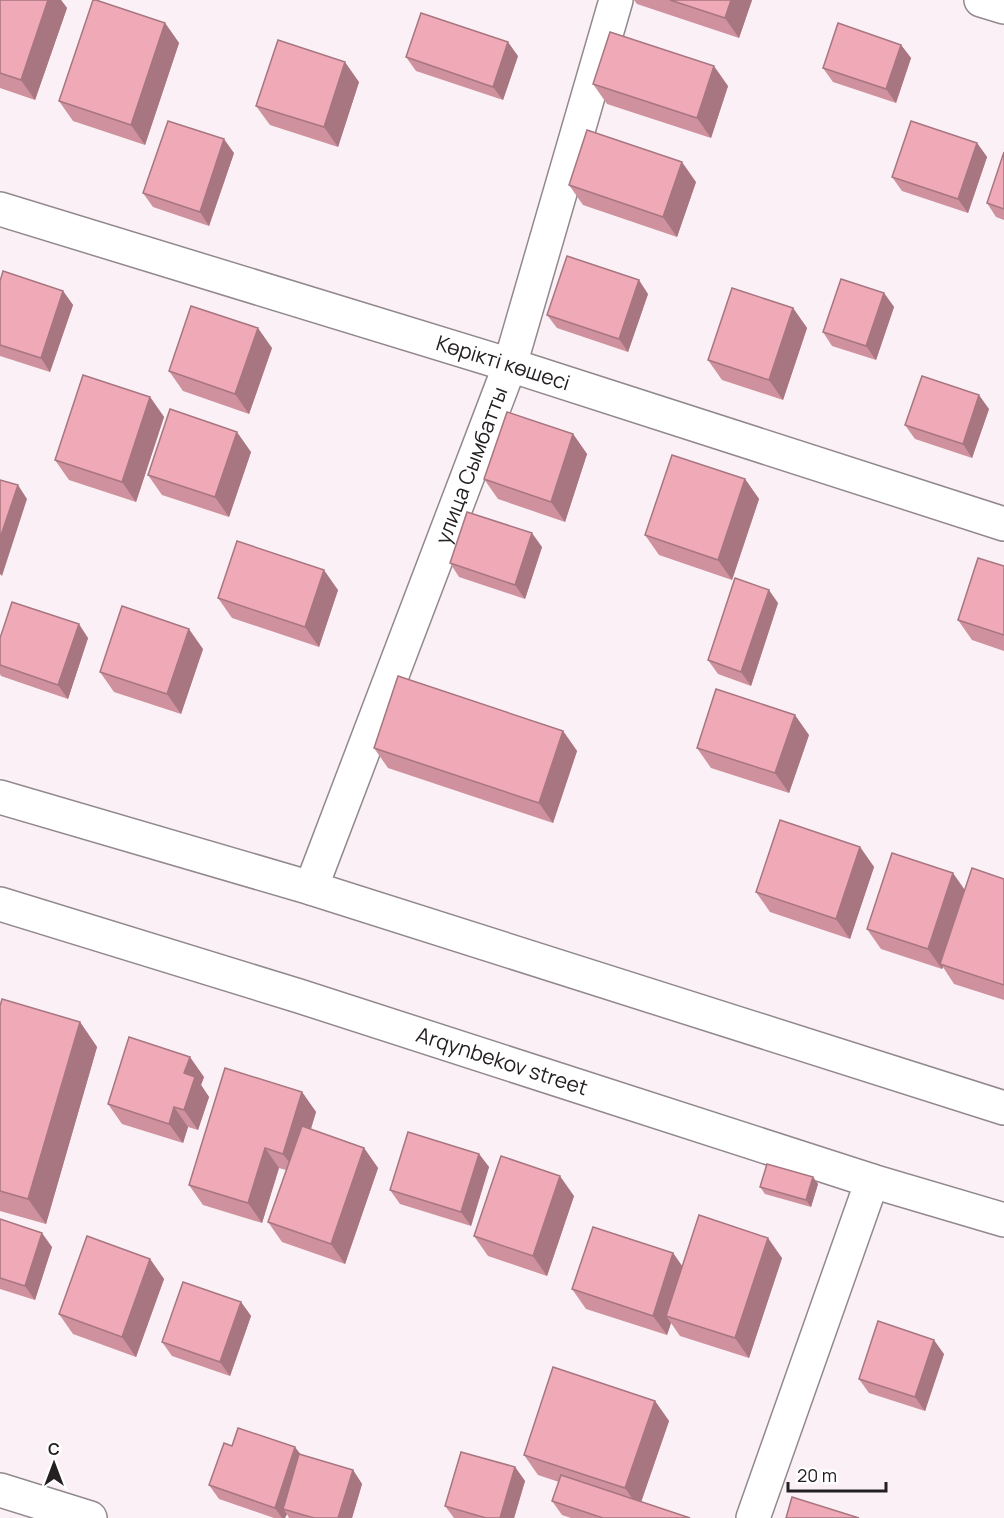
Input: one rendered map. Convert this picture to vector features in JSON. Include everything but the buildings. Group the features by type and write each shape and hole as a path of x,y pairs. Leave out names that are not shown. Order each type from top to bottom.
{"street":[{"name":"улица Сымбатты","path":"311,888 510,365 616,0"},
{"path":"981,0 1004,7"},
{"name":"Көрікті көшесі","path":"0,208 510,365 1004,524"},
{"path":"0,797 311,888 1004,1108"},
{"name":"Arqynbekov street","path":"0,904 299,996 872,1181 1004,1220"},
{"path":"753,1518 872,1181"},
{"path":"0,1490 90,1518"}]}
